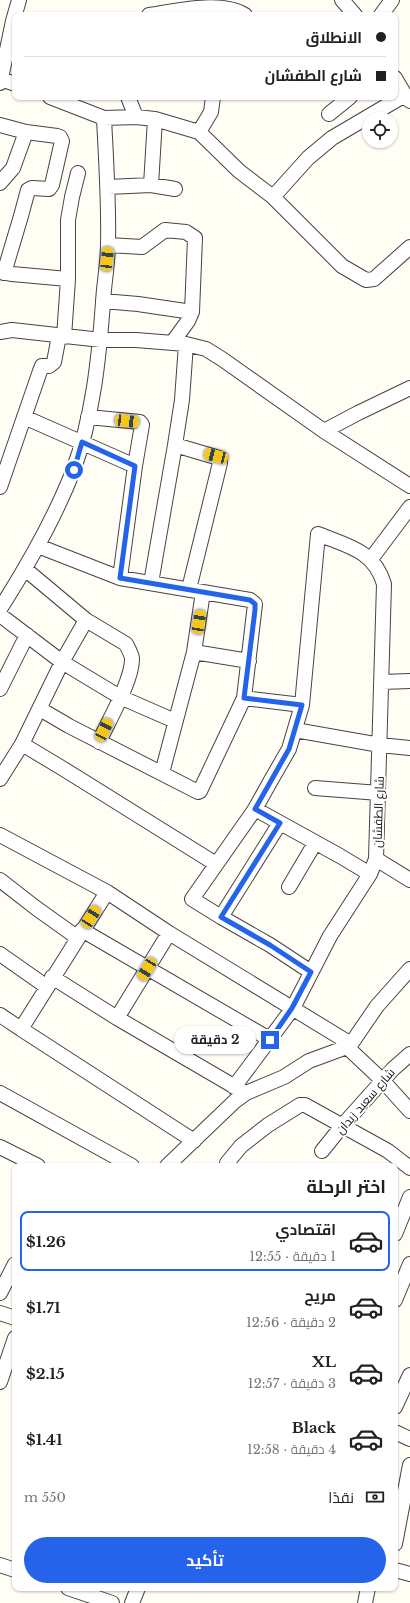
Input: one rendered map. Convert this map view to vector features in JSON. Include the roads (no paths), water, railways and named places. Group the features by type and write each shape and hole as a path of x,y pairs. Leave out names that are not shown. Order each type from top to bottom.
{"street":[{"path":"14,12 19,0"},
{"path":"157,12 167,0"},
{"path":"342,0 352,12"},
{"path":"383,12 392,0"},
{"path":"175,12 215,6 240,12"},
{"path":"12,17 5,34 1,81 12,83"},
{"path":"273,197 308,158 332,138 407,98 398,83"},
{"path":"58,100 104,118 136,117 156,119 199,132 239,171 273,197 342,266 366,280 374,279 410,246"},
{"path":"129,100 136,117"},
{"path":"199,132 211,112 213,100"},
{"path":"329,114 346,100"},
{"path":"0,609 38,546 62,497 74,470 88,417 101,340 108,246 108,187 104,118"},
{"path":"151,185 156,119"},
{"path":"0,125 26,132 57,136 60,137 62,141 50,189 32,188 28,190 2,272 68,279"},
{"path":"0,183 13,168 26,132"},
{"path":"0,487 42,366 49,366 54,362 62,336 68,279 68,220 78,173"},
{"path":"108,187 151,185 175,188"},
{"path":"108,246 142,247 165,230 186,232 196,238 192,312 179,344 182,400 151,583"},
{"path":"103,301 138,304 192,312"},
{"path":"0,332 12,330 101,340 136,340 179,344 206,349 324,431 410,486"},
{"path":"324,431 410,388"},
{"path":"24,417 135,466"},
{"path":"88,417 140,422 142,425 120,578"},
{"path":"175,446 219,458 220,463 189,589"},
{"path":"371,559 410,507"},
{"name":"شارع الطفشان","path":"240,1090 270,1040 292,1008 330,936 370,874 376,859 384,584 382,575 371,559 354,548 318,534 302,705"},
{"path":"38,546 120,578 250,600 255,604 244,698 200,791 195,792 162,773 99,742 40,709"},
{"path":"25,568 86,620 126,644 129,649 132,657 131,667 120,696 99,742"},
{"path":"162,773 194,652 203,592"},
{"path":"0,615 62,662 120,696 175,721"},
{"path":"0,779 22,744 62,662 86,620"},
{"path":"0,689 27,635"},
{"path":"194,652 249,661"},
{"path":"382,682 410,681"},
{"path":"244,698 302,705 289,749 255,809 192,899 270,945 311,972"},
{"path":"295,730 380,745 410,748"},
{"path":"22,744 216,864"},
{"path":"315,788 379,793"},
{"path":"255,809 370,874"},
{"path":"221,917 280,823"},
{"path":"0,835 107,892 169,933 292,1008 349,1045 383,1080 410,1111"},
{"path":"289,887 315,843"},
{"path":"376,859 410,880"},
{"path":"0,880 36,908 80,934 147,969 270,1040"},
{"path":"21,1029 107,892"},
{"path":"118,1018 169,933"},
{"path":"0,954 118,1018 240,1090"},
{"path":"170,1163 235,1101 240,1090 284,1076 316,1058 349,1045 377,1006 410,969"},
{"path":"0,1015 194,1141"},
{"name":"شارع سعيد زيدان","path":"322,1151 383,1080 402,1060 410,1054"},
{"path":"0,1093 127,1163"},
{"path":"227,1163 241,1146 268,1125 300,1105 310,1106 342,1126 388,1151 410,1168"},
{"path":"0,1147 32,1163"},
{"path":"398,1227 410,1197"},
{"path":"398,1293 410,1264"},
{"path":"0,1293 12,1270"},
{"path":"0,1313 12,1317"},
{"path":"0,1382 12,1347"},
{"path":"398,1401 410,1375"},
{"path":"398,1433 410,1439"},
{"path":"398,1528 410,1465"},
{"path":"0,1565 12,1569"},
{"path":"398,1571 410,1574"},
{"path":"77,1591 112,1603"},
{"path":"132,1603 137,1591"},
{"path":"365,1603 367,1591"}]}
